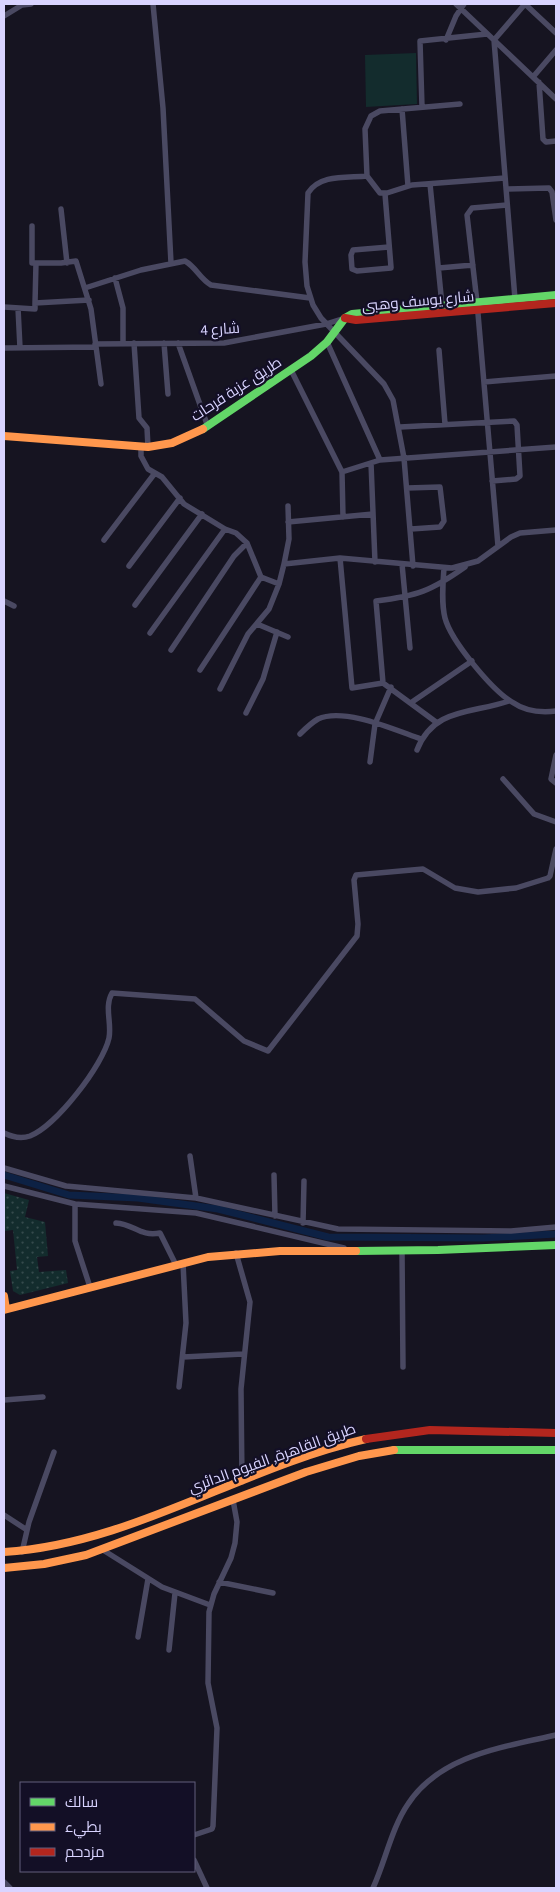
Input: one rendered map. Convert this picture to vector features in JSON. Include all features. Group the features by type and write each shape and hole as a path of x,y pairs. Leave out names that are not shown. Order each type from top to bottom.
{"main road":[{"name":"شارع يوسف وهبى","path":"345,318 356,320 556,295"},
{"name":"شارع يوسف وهبى","path":"345,318 355,313 442,305 477,306 556,303"},
{"name":"طريق عزبة فرحات","path":"4,436 144,447 172,443 208,427 291,370 327,342 345,318"},
{"path":"4,1296 5,1309 180,1264 236,1253 402,1251 556,1245"},
{"name":"طريق القاهرة, الفيوم الدائري","path":"4,1552 22,1552 82,1541 340,1446 398,1432 556,1433"},
{"name":"طريق القاهرة, الفيوم الدائري","path":"4,1568 67,1560 103,1550 324,1466 376,1452 422,1448 556,1450"},
{"path":"221,1490 230,1502"},
{"path":"177,1506 182,1520"}],"street":[{"path":"4,16 16,8 31,4"},
{"path":"153,4 163,108 171,263"},
{"path":"515,299 494,40 525,4 556,32"},
{"path":"446,40 460,5 487,34 556,99"},
{"path":"422,107 420,41 446,40 487,34"},
{"path":"533,77 556,50"},
{"path":"539,82 543,139 546,142 556,141"},
{"path":"460,104 380,111 368,120 365,129 367,176 378,192 384,194 408,186 505,178"},
{"path":"402,109 408,186"},
{"path":"367,176 325,179 318,182 308,193 306,274 310,298 326,324 384,384 393,400 400,427 404,458 413,566"},
{"path":"430,184 442,305"},
{"path":"506,189 549,188 552,192 556,220"},
{"path":"384,194 391,268 356,271 352,269 351,254 353,250 389,247"},
{"path":"498,546 468,212 472,208 507,205"},
{"path":"60,209 67,263"},
{"path":"32,226 32,263 67,263 76,261 89,300 101,384"},
{"path":"85,288 115,278 185,261 191,264 204,281 218,286 310,298"},
{"path":"4,306 35,309 36,263"},
{"path":"439,268 473,265"},
{"path":"115,278 123,308 123,344"},
{"path":"35,302 89,300"},
{"path":"18,308 20,348"},
{"name":"شارع 4","path":"4,348 96,346 134,343 208,344 239,341 326,324 345,318"},
{"path":"327,342 380,460"},
{"path":"134,343 139,418 147,428 143,463 154,473 162,477 188,507 225,529 236,533 247,543 261,577 280,584"},
{"path":"164,343 168,394"},
{"path":"178,343 208,427"},
{"path":"438,350 446,424"},
{"path":"291,370 342,472 343,517"},
{"path":"484,382 556,376"},
{"path":"400,427 515,422 519,450 519,477 492,481"},
{"path":"342,472 380,460 556,447"},
{"path":"370,463 374,562"},
{"path":"104,540 154,473"},
{"path":"407,488 440,487 444,523 442,526 411,529"},
{"path":"129,566 180,498"},
{"path":"220,689 248,634 270,609 280,584 289,539 288,506"},
{"path":"136,605 202,514"},
{"path":"288,522 373,514"},
{"path":"150,633 225,529"},
{"path":"383,683 376,601 406,598 425,592 443,583 470,564 485,557 498,546 520,533 556,530"},
{"path":"172,650 234,556 247,543"},
{"path":"284,564 340,558 444,568 470,564"},
{"path":"340,558 352,688 383,683 412,702 436,722"},
{"path":"402,564 410,648"},
{"path":"444,568 442,602 448,626 472,661 509,701 528,710 556,712"},
{"path":"200,670 261,577"},
{"path":"4,601 14,606"},
{"path":"257,624 288,637"},
{"path":"246,713 263,679 277,632"},
{"path":"412,702 472,661"},
{"path":"370,762 375,724 391,687"},
{"path":"417,750 422,739 436,722 509,701"},
{"path":"300,734 313,723 330,716 349,717 422,739"},
{"path":"556,755 551,779 556,783"},
{"path":"503,779 534,814 556,822"},
{"path":"4,1133 19,1138 33,1134 56,1115 81,1090 108,1041 108,1004 112,993 195,999 244,1040 268,1051 357,936 358,924 354,880 356,875 423,869 461,889 478,892 510,889 549,877 556,849"},
{"path":"190,1156 196,1198"},
{"path":"4,1168 76,1188 196,1198 303,1223 350,1230 511,1231 556,1227"},
{"path":"274,1175 275,1216"},
{"path":"303,1223 304,1181"},
{"path":"4,1186 75,1204 196,1213 355,1251"},
{"path":"75,1204 75,1241 90,1287"},
{"path":"116,1223 125,1224 148,1235 160,1233 180,1264 186,1301 183,1357 179,1387"},
{"path":"402,1251 403,1367"},
{"path":"236,1253 250,1302 243,1354 241,1405 242,1482"},
{"path":"183,1357 243,1354"},
{"path":"4,1400 42,1397"},
{"path":"22,1552 27,1530 54,1452"},
{"path":"195,1835 212,1829 213,1826 217,1728 206,1662 210,1604 231,1558 235,1543 237,1522 230,1502"},
{"path":"4,1515 27,1530"},
{"path":"103,1550 148,1579 176,1593 210,1604"},
{"path":"138,1637 148,1579"},
{"path":"219,1582 273,1593"},
{"path":"169,1650 176,1593"},
{"path":"373,1888 407,1805 430,1781 459,1762 486,1751 556,1735"},
{"path":"195,1862 207,1888"},
{"path":"4,1882 10,1888"}],"green space":[{"path":"416,53 417,104 366,107 365,55"},
{"path":"4,1193 29,1200 25,1217 45,1222 48,1256 37,1257 39,1272 66,1270 68,1283 20,1295 13,1291 10,1271 17,1270 13,1230 5,1231"}],"waterway":[{"path":"4,1175 69,1195 138,1198 218,1209 328,1237 483,1238 556,1234"}],"traffic: fast":[{"path":"203,429 311,356 327,342 345,318 352,314 556,295"},
{"path":"356,1251 556,1245"},
{"path":"394,1450 556,1450"}],"traffic: slow":[{"path":"4,436 148,447 172,443 203,429"},
{"path":"4,1310 208,1257 280,1251 356,1251"},
{"path":"4,1296 6,1309"},
{"path":"4,1552 51,1546 97,1535 142,1520 275,1467 366,1439"},
{"path":"4,1568 44,1564 86,1555 306,1472 359,1456 394,1450"}],"traffic: jam":[{"path":"345,318 356,320 556,303"},
{"path":"366,1439 430,1430 556,1433"}]}
